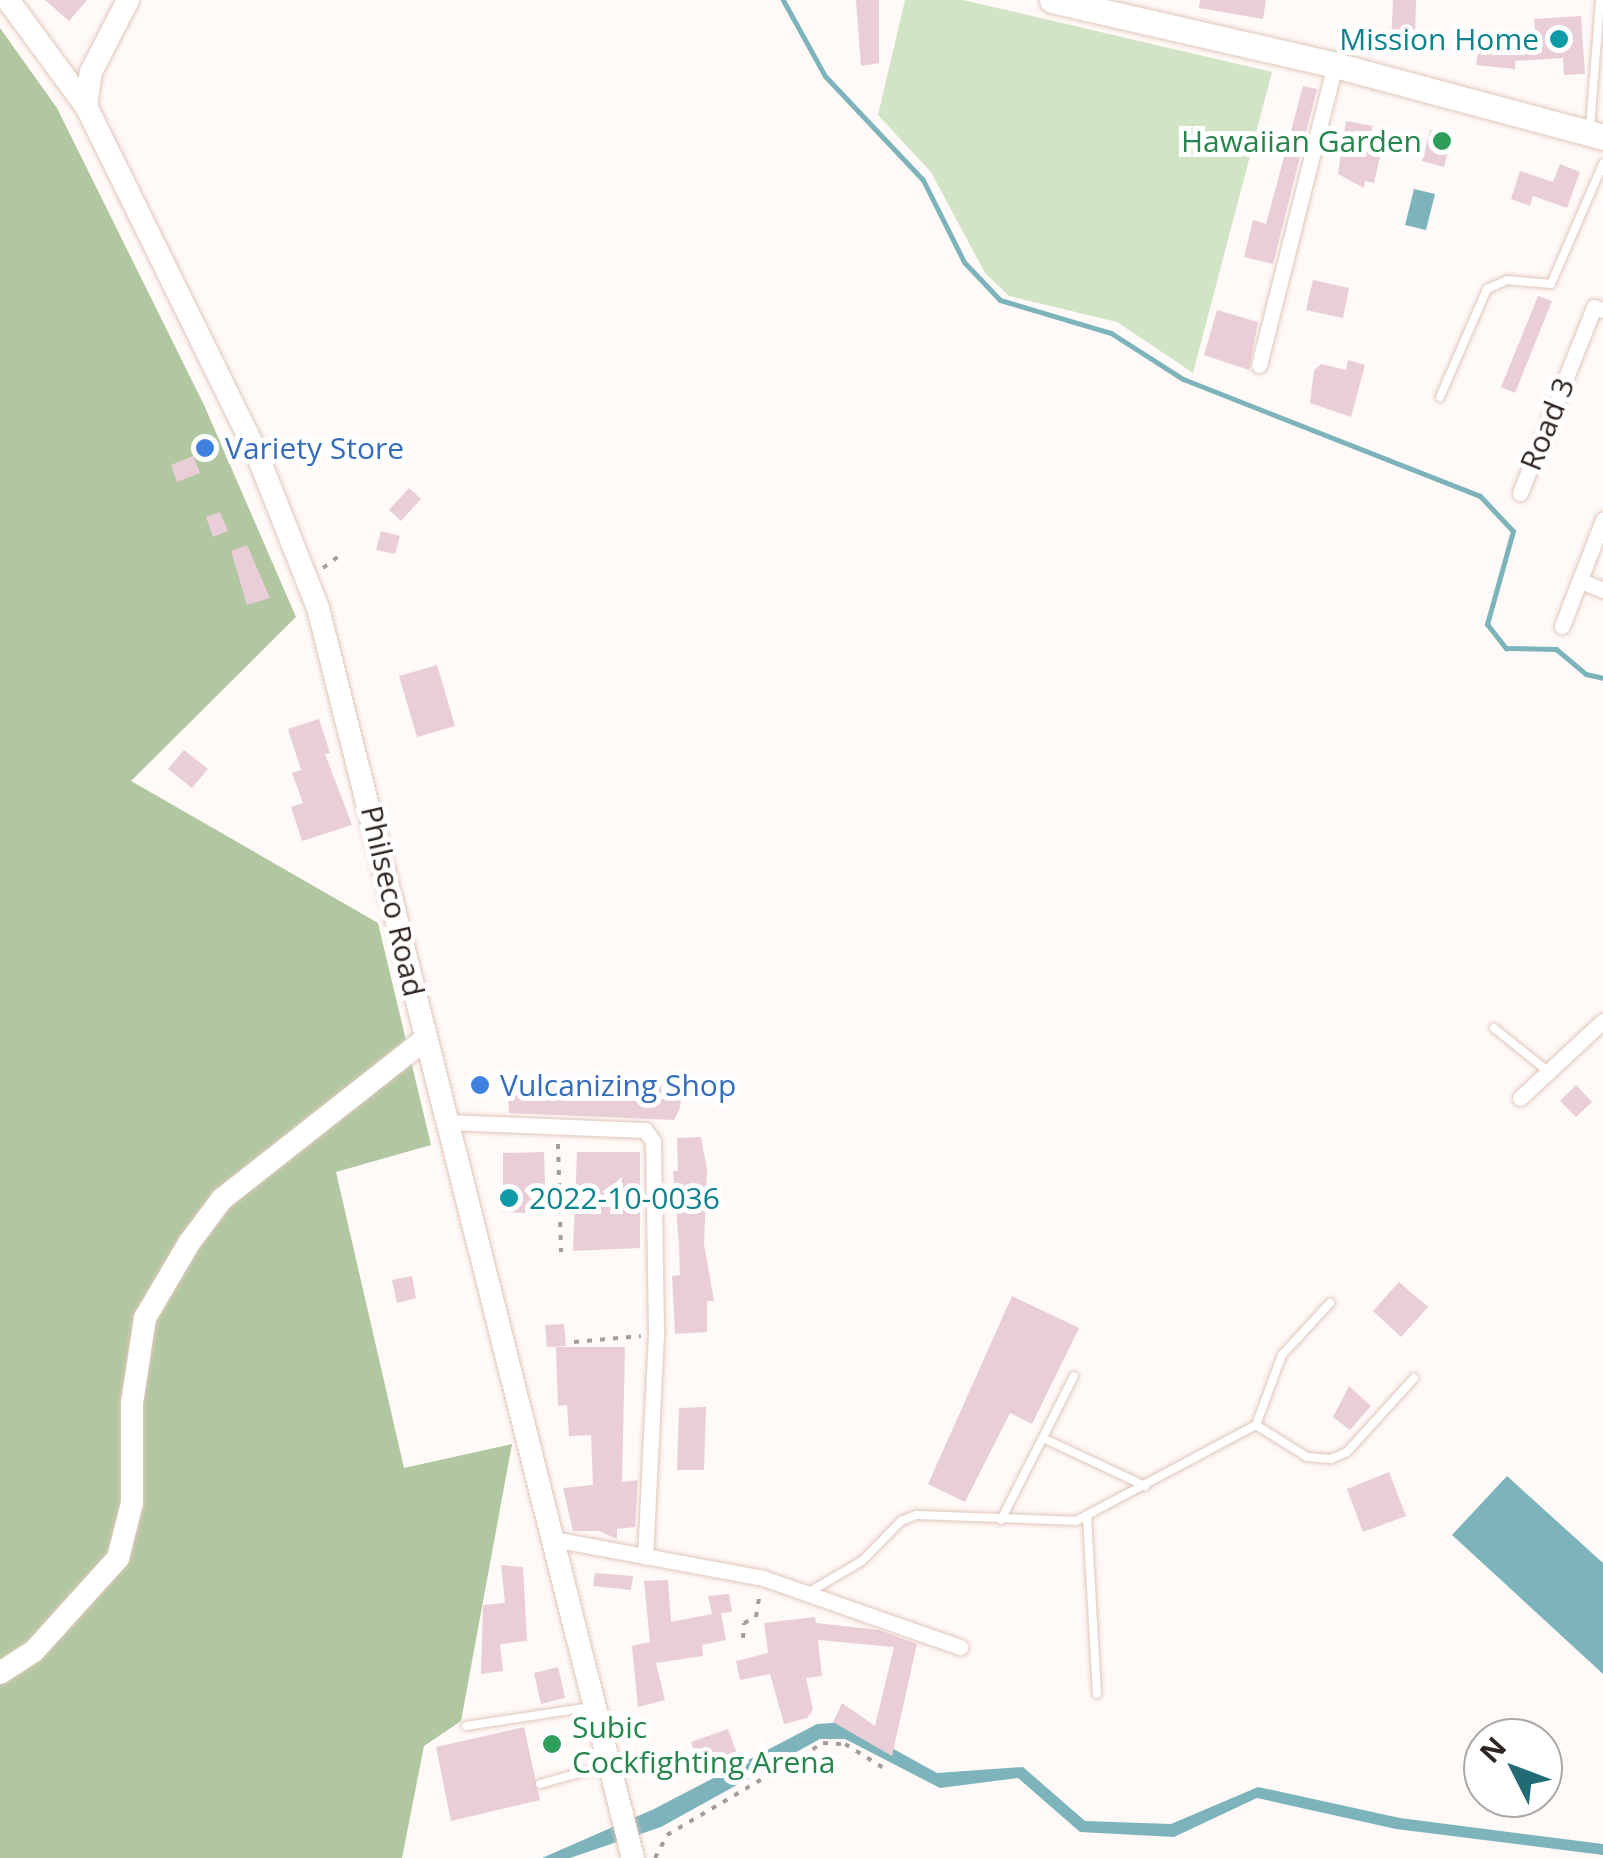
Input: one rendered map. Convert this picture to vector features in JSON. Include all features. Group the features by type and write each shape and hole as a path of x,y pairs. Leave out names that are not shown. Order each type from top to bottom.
{"main road":[{"path":"1052,0 1335,65 1596,134"}],"street":[{"name":"Philseco Road","path":"8,0 86,106 255,449 307,580 365,778 425,1039 633,1857"},
{"path":"86,106 91,72 128,0"},
{"path":"1259,365 1335,65"},
{"name":"Road 3","path":"1520,493 1594,308 1603,310"},
{"path":"1562,626 1603,520"},
{"path":"1581,581 1603,590"},
{"path":"1520,1098 1603,1020"},
{"path":"0,1673 34,1651 118,1558 132,1502 132,1403 145,1318 189,1243 222,1200 425,1039"},
{"path":"447,1122 558,1124 649,1134 656,1334 644,1558"},
{"path":"554,1538 763,1578 810,1591 960,1647"}],"lane":[{"path":"1596,134 1600,0"},
{"path":"1440,397 1487,289 1507,280 1551,284 1603,164"},
{"path":"1494,1028 1549,1072"},
{"path":"810,1591 862,1561 900,1521 916,1515 1054,1523 1087,1516 1256,1425 1282,1355 1330,1302"},
{"path":"1000,1520 1074,1376"},
{"path":"1256,1425 1306,1457 1331,1458 1347,1452 1414,1378"},
{"path":"1042,1438 1145,1486"},
{"path":"1087,1516 1097,1694"},
{"path":"466,1726 596,1706"},
{"path":"540,1784 611,1764"}],"path":[{"path":"307,580 344,552"},
{"path":"558,1124 561,1252"},
{"path":"574,1342 656,1334"},
{"path":"744,1638 744,1623 756,1617 763,1578"},
{"path":"655,1858 667,1835 823,1743 844,1744 882,1766"}],"green space":[{"path":"905,0 963,0 1272,72 1193,373 1117,322 1009,296 985,273 931,172 878,115"},
{"path":"0,28 57,108 204,405 296,617 131,781 378,923 431,1145 336,1172 404,1468 512,1444 461,1721 424,1746 402,1858 0,1858"}],"water":[{"path":"1414,189 1435,194 1426,230 1405,225"},
{"path":"1507,1476 1603,1563 1603,1674 1452,1535"},
{"path":"845,1722 937,1773 1023,1767 1085,1821 1171,1824 1258,1787 1400,1818 1603,1844 1603,1855 1396,1829 1257,1798 1174,1837 1080,1832 1018,1778 940,1788 845,1739 820,1739 661,1827 570,1858 542,1858 654,1809 817,1724"}],"building":[{"path":"45,0 87,0 69,21"},
{"path":"856,0 879,0 879,63 861,66"},
{"path":"1200,0 1266,0 1263,19 1199,8"},
{"path":"1393,0 1416,0 1415,45 1391,45"},
{"path":"1581,16 1585,74 1564,75 1563,58 1515,61 1515,69 1476,65 1480,34 1536,40 1534,19"},
{"path":"1303,86 1317,89 1273,264 1244,257 1253,220 1266,224"},
{"path":"1346,121 1373,126 1370,137 1384,140 1374,183 1365,181 1364,188 1338,174"},
{"path":"1430,130 1452,136 1444,167 1422,161"},
{"path":"1560,164 1580,172 1567,208 1533,196 1530,206 1511,199 1520,171 1553,182"},
{"path":"1313,280 1349,288 1343,318 1306,310"},
{"path":"1538,296 1552,301 1515,393 1501,387"},
{"path":"1217,310 1258,322 1249,370 1204,355"},
{"path":"1348,360 1365,365 1351,417 1310,403 1314,370 1321,364 1346,370"},
{"path":"193,456 200,473 177,482 171,465"},
{"path":"409,488 421,499 401,521 389,510"},
{"path":"220,512 228,531 213,537 206,517"},
{"path":"381,531 400,536 395,554 376,550"},
{"path":"247,545 270,598 247,605 231,551"},
{"path":"437,665 455,726 417,737 399,676"},
{"path":"319,719 330,753 325,754 352,825 302,841 291,807 303,803 292,773 301,770 288,729"},
{"path":"184,750 208,769 192,788 168,769"},
{"path":"565,1078 565,1087 608,1086 608,1078 683,1082 680,1108 674,1120 509,1113 508,1094 540,1092 540,1079"},
{"path":"1576,1085 1592,1102 1576,1117 1560,1101"},
{"path":"701,1137 707,1170 704,1244 714,1301 707,1301 707,1332 675,1334 672,1276 680,1275 673,1171 678,1171 677,1138"},
{"path":"544,1152 546,1214 503,1212 503,1153"},
{"path":"577,1152 640,1152 640,1248 573,1251"},
{"path":"412,1276 416,1298 397,1303 392,1280"},
{"path":"1399,1282 1428,1307 1401,1337 1373,1311"},
{"path":"1012,1296 1079,1328 1032,1424 1010,1413 965,1502 928,1484"},
{"path":"564,1324 566,1346 547,1347 545,1325"},
{"path":"556,1347 625,1347 622,1482 638,1480 635,1527 617,1529 617,1539 599,1531 573,1531 563,1488 593,1485 591,1435 569,1436 567,1405 558,1406"},
{"path":"1349,1386 1371,1406 1350,1430 1333,1417"},
{"path":"706,1407 704,1470 677,1470 679,1408"},
{"path":"1389,1472 1406,1516 1363,1532 1347,1489"},
{"path":"501,1565 523,1567 527,1641 500,1644 503,1671 481,1674 483,1605 505,1603"},
{"path":"595,1573 633,1576 631,1590 593,1586"},
{"path":"668,1580 671,1622 712,1614 708,1596 729,1594 732,1612 721,1613 726,1640 702,1645 703,1656 656,1663 665,1700 638,1707 632,1646 650,1642 644,1581"},
{"path":"815,1617 816,1623 879,1630 917,1644 892,1756 833,1722 842,1703 875,1726 894,1647 818,1640 822,1676 806,1678 813,1710 807,1718 784,1724 770,1674 740,1680 736,1661 768,1653 764,1623"},
{"path":"558,1667 565,1698 541,1704 534,1673"},
{"path":"524,1727 540,1800 451,1821 436,1747"},
{"path":"728,1729 738,1757 701,1770 691,1742"}],"waterway":[{"path":"783,0 825,76 923,180 964,262 1000,300 1111,333 1183,379 1480,496 1513,531 1487,624 1506,648 1556,649 1586,674 1603,678"}],"place":[{"name":"Mission Home","path":"1559,39"},
{"name":"Hawaiian Garden","path":"1442,141"},
{"name":"Variety Store","path":"205,448"},
{"name":"Vulcanizing Shop","path":"480,1085"},
{"name":"2022-10-0036","path":"509,1198"},
{"name":"Subic Cockfighting Arena","path":"552,1744"}]}
